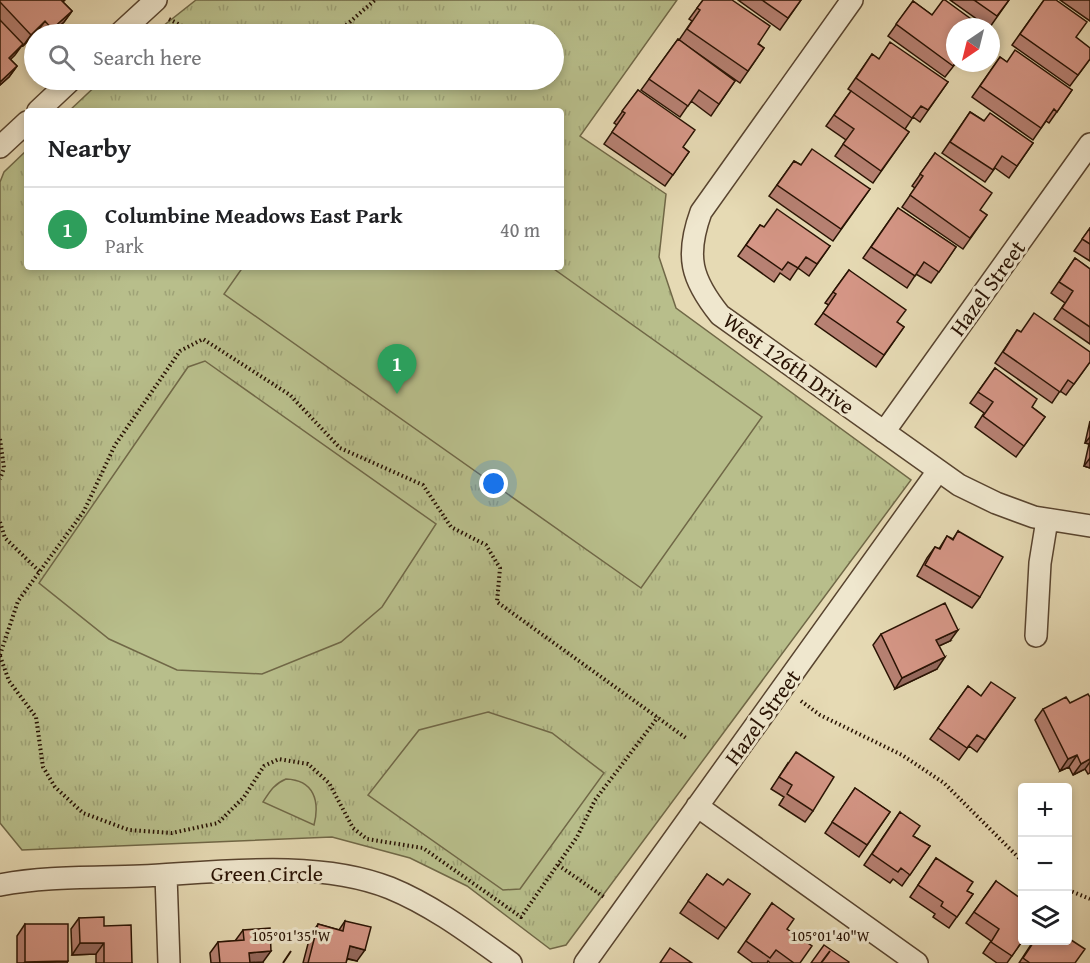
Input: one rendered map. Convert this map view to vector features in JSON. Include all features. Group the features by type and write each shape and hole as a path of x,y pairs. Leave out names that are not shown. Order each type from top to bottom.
{"street":[{"name":"West 126th Drive","path":"852,0 701,212 694,233 692,255 696,276 704,295 720,315 959,484 996,503 1047,520 1090,526"},
{"path":"130,24 152,3"},
{"path":"41,108 61,90"},
{"path":"0,147 24,125"},
{"name":"Hazel Street","path":"884,432 1090,144"},
{"name":"Hazel Street","path":"585,963 938,471"},
{"path":"1036,636 1040,563 1047,520"},
{"path":"697,806 917,963"},
{"name":"Green Circle","path":"0,885 63,879 166,874 264,871 329,873 355,877 390,888 422,903 511,963"},
{"path":"166,874 169,963"}],"path":[{"path":"347,24 375,0"},
{"path":"152,3 182,24"},
{"path":"658,717 595,800 577,837 521,916 423,848 367,839 353,828 329,783 308,764 279,759 264,766 244,797 218,823 172,833 129,831 83,813 55,787 43,767 36,717 9,681 0,655 18,601 84,511 115,445 180,351 204,339 290,394 340,448 423,485 451,527 486,545 500,568 496,602 658,717 686,738"},
{"path":"0,439 4,468 0,479"},
{"path":"0,522 5,538 40,572"},
{"path":"784,688 820,715 902,755 944,783 1018,856"},
{"path":"558,865 623,910"},
{"path":"1070,891 1090,899"}],"green space":[{"path":"196,0 677,0 580,136 666,194 659,257 676,308 911,480 566,945 550,949 467,886 410,858 332,837 22,850 0,823 0,182 4,172 24,153 24,270 564,270 564,108 72,108 91,90 564,90 564,24 166,24"},
{"path":"241,270 555,270 762,417 641,588 224,294"},
{"path":"205,361 436,524 382,607 341,642 262,674 177,670 109,639 39,583 188,367"},
{"path":"488,712 552,733 604,773 520,889 503,890 368,795 419,730"},
{"path":"286,779 303,783 313,793 316,808 314,825 263,802 275,786"}],"building":[{"path":"0,0 61,0 72,11 58,24 48,24 45,21 42,24 24,24 24,28"},
{"path":"703,0 732,0 770,26 758,44 764,48 748,71 687,29 700,10 697,8"},
{"path":"762,0 801,0 788,18"},
{"path":"945,0 970,18 946,18 946,61 896,24 913,1 932,15"},
{"path":"974,0 1009,0 997,16"},
{"path":"1044,0 1056,0 1087,22 1076,37 1090,48 1090,59 1078,75 1020,34"},
{"path":"0,20 23,44 9,58 17,66 0,82"},
{"path":"678,39 735,81 719,104 699,90 688,106 649,79"},
{"path":"890,42 948,82 928,110 921,106 912,118 856,78 872,54 879,59"},
{"path":"1015,50 1072,90 1057,112 1054,109 1041,128 980,86 990,72 1000,72 1000,57 1007,62"},
{"path":"638,90 695,130 683,147 689,152 673,175 612,132 625,113 622,111"},
{"path":"851,91 909,132 881,171 843,144 854,129 834,115"},
{"path":"970,112 984,121 990,113 1033,143 1017,166 1002,156 993,170 950,142"},
{"path":"812,149 870,189 841,229 777,185 794,161 801,165"},
{"path":"935,153 992,193 980,210 987,215 970,238 910,195 923,176 920,174"},
{"path":"898,208 956,247 939,272 924,262 915,276 871,247"},
{"path":"777,209 830,246 817,264 806,257 798,268 788,262 782,270 746,245 760,225 764,227"},
{"path":"1090,228 1090,244 1082,239"},
{"path":"1075,258 1090,269 1090,327 1062,308 1073,291 1059,282"},
{"path":"849,270 906,310 897,322 904,327 884,355 823,313 836,294 833,292"},
{"path":"1034,313 1090,352 1090,362 1074,384 1068,380 1060,392 1003,352 1017,330 1021,332"},
{"path":"995,368 1037,399 1032,407 1045,417 1024,446 983,416 993,402 978,392"},
{"path":"958,531 1003,557 980,597 925,565 935,547 940,549 947,536 953,540"},
{"path":"945,603 958,630 936,640 945,657 902,678 881,634"},
{"path":"991,682 1015,698 985,740 977,735 967,748 938,728 968,686 981,696"},
{"path":"1088,694 1090,697 1090,759 1081,764 1077,755 1068,759 1043,709 1066,697 1070,703"},
{"path":"796,752 834,777 813,811 787,794 792,785 779,777"},
{"path":"855,788 890,812 867,845 832,822"},
{"path":"900,812 920,826 913,836 930,846 910,875 901,868 898,872 872,854"},
{"path":"936,858 973,882 967,891 973,894 957,917 941,906 943,902 918,885"},
{"path":"707,874 723,885 728,879 750,894 726,928 688,901"},
{"path":"996,881 1018,896 1020,945 1012,956 991,942 999,929 974,912"},
{"path":"772,903 794,919 787,929 812,946 800,963 794,963 776,950 770,958 746,941"},
{"path":"104,917 104,926 131,925 132,963 104,963 104,943 80,943 79,918"},
{"path":"345,921 371,927 365,950 350,946 346,963 308,963 318,924 343,931"},
{"path":"25,924 68,924 68,961 25,962"},
{"path":"270,928 271,951 249,953 250,963 220,963 218,942 244,940 243,930"},
{"path":"1072,941 1085,949 1075,963 1030,963 1023,958 1032,945 1072,945"},
{"path":"824,945 849,962 811,963"},
{"path":"670,948 692,963 660,963"}],"place":[{"name":"Columbine Meadows East Park","path":"397,394"}]}
